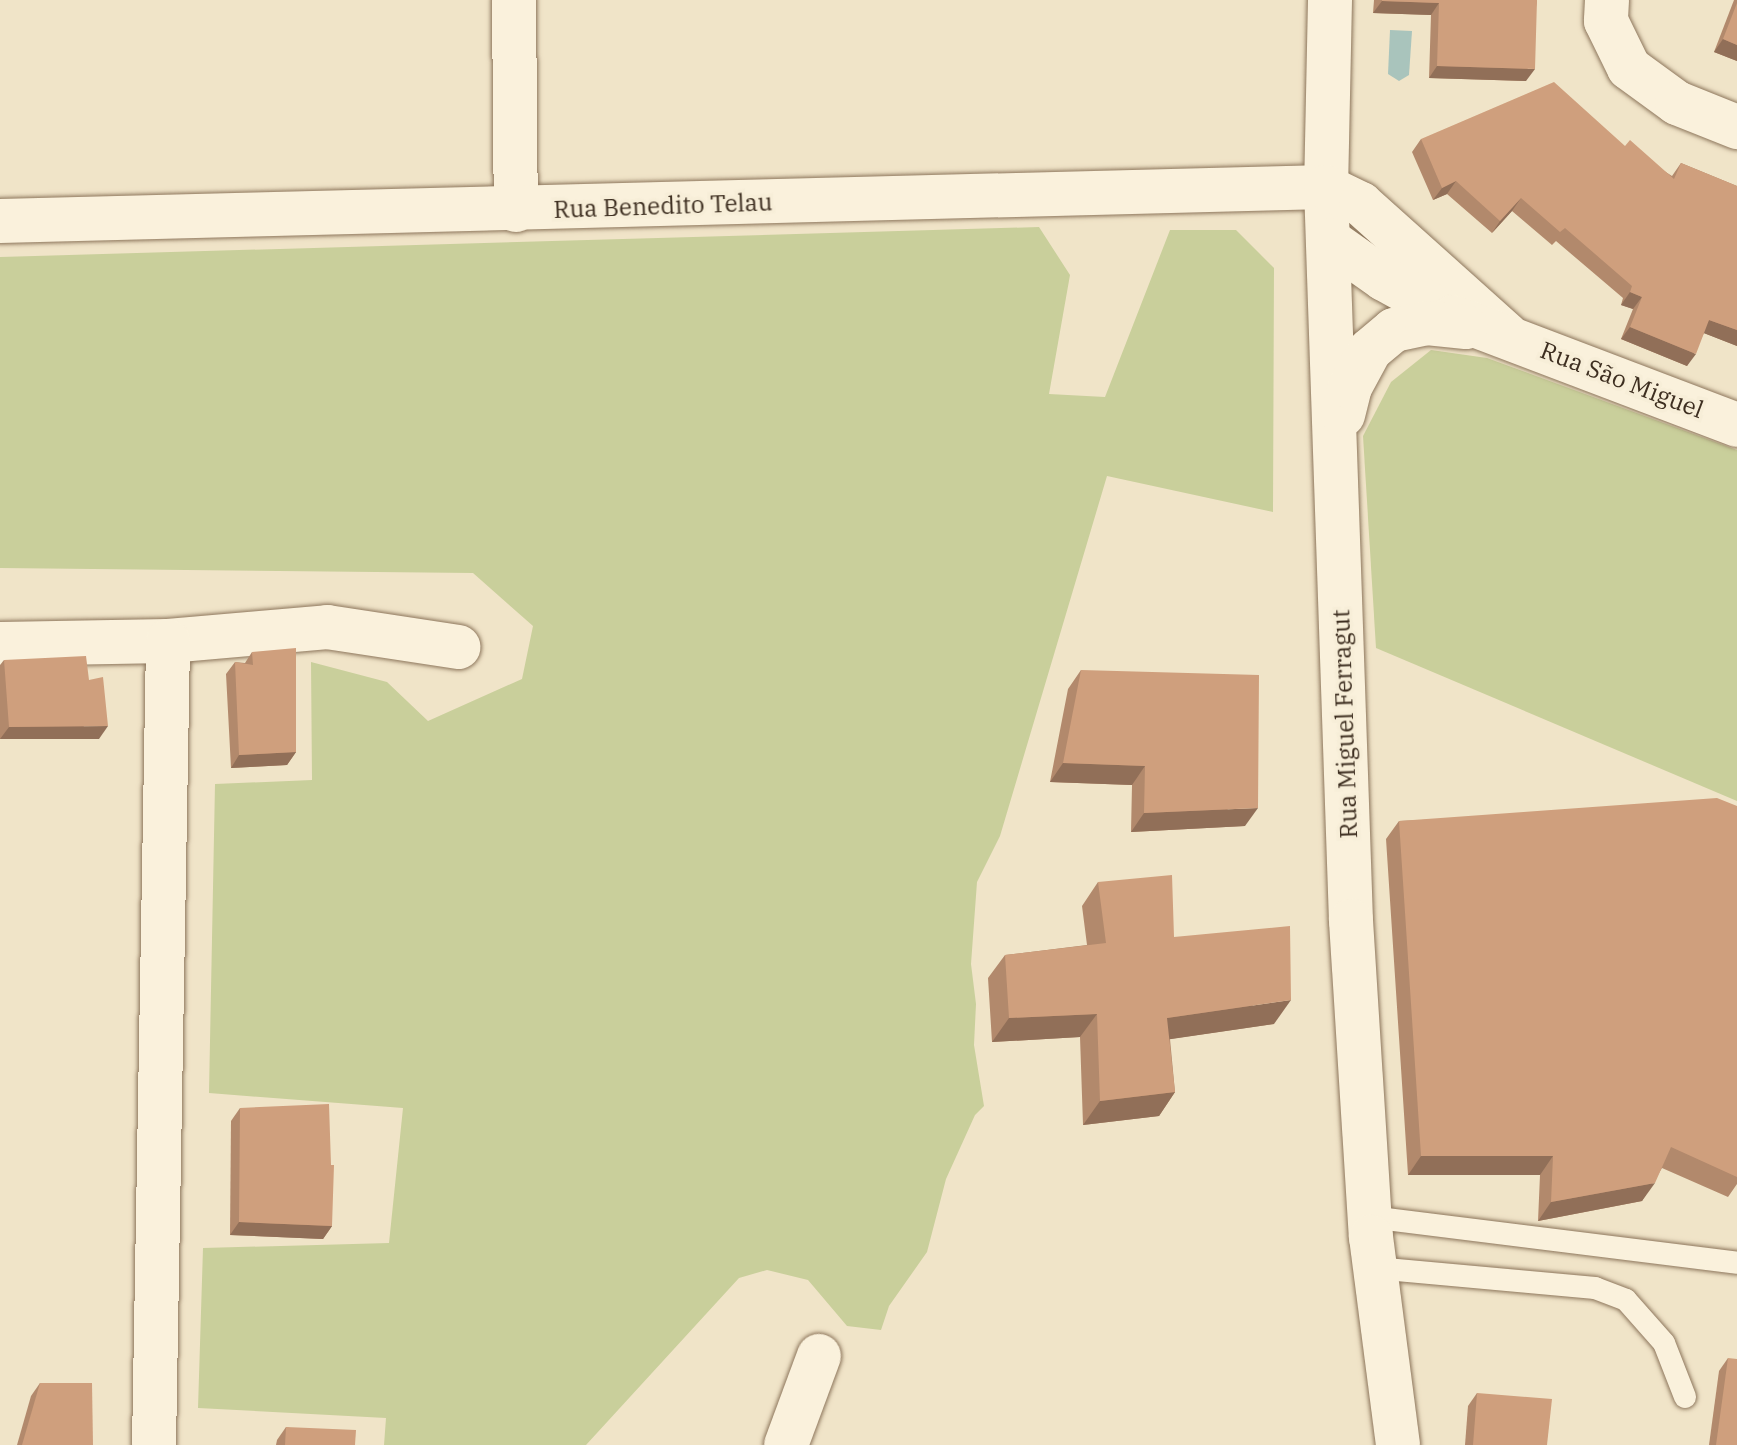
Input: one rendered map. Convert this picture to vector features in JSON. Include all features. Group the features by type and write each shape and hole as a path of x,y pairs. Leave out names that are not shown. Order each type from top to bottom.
{"street":[{"path":"514,0 516,210"},
{"name":"Rua Miguel Ferragut","path":"1330,0 1326,187 1337,437 1351,921 1370,1217 1398,1445"},
{"path":"1607,0 1606,21 1629,68 1677,103 1737,127"},
{"name":"Rua Benedito Telau","path":"0,221 1326,187"},
{"name":"Rua São Miguel","path":"1326,187 1361,204 1507,335"},
{"name":"Rua São Miguel","path":"1329,240 1384,279 1453,317 1737,425"},
{"name":"Rua São Miguel","path":"1337,437 1350,387 1370,350 1394,330 1427,323 1507,335"},
{"path":"0,644 168,641 327,627 458,647"},
{"path":"154,1445 168,641"},
{"path":"786,1445 819,1356"}],"lane":[{"path":"1370,1217 1737,1263"},
{"path":"1375,1268 1595,1288 1626,1300 1664,1343 1685,1397"}],"green space":[{"path":"1039,227 1070,275 1049,394 1105,397 1170,230 1236,230 1274,268 1273,512 1107,476 1000,836 977,882 971,964 976,1004 974,1045 984,1106 975,1115 946,1179 927,1252 889,1306 881,1330 847,1326 808,1280 767,1270 739,1278 586,1445 384,1445 386,1418 198,1408 203,1248 389,1243 403,1108 209,1093 215,784 312,780 311,662 387,682 428,721 522,679 533,626 473,573 0,568 0,257"},
{"path":"1431,350 1487,358 1737,450 1737,801 1376,648 1363,436 1391,382"}],"water":[{"path":"1390,30 1412,31 1409,75 1399,81 1388,74"}],"building":[{"path":"1382,0 1537,0 1535,69 1437,66 1439,3"},
{"path":"1737,3 1737,45 1723,39"},
{"path":"1554,82 1625,146 1630,140 1674,179 1681,163 1737,186 1737,330 1709,320 1696,354 1630,327 1642,297 1630,292 1632,286 1565,228 1560,232 1521,198 1500,221 1456,181 1442,188 1421,139"},
{"path":"296,648 296,752 239,755 235,662 253,665 252,652"},
{"path":"86,656 89,680 103,677 108,726 9,727 4,660"},
{"path":"1081,670 1259,675 1258,808 1144,813 1145,766 1063,763"},
{"path":"1717,798 1737,806 1737,1177 1671,1147 1655,1183 1551,1202 1553,1156 1421,1156 1399,821"},
{"path":"1172,875 1174,937 1290,926 1291,1000 1167,1018 1175,1092 1100,1101 1097,1014 1009,1018 1005,955 1106,943 1098,882"},
{"path":"329,1104 331,1165 334,1165 332,1226 239,1222 240,1108"},
{"path":"1728,1358 1737,1359 1737,1445 1716,1445"},
{"path":"40,1383 92,1383 93,1445 22,1445"},
{"path":"1477,1393 1552,1399 1547,1445 1473,1445"},
{"path":"286,1427 356,1430 355,1445 285,1445"}]}
